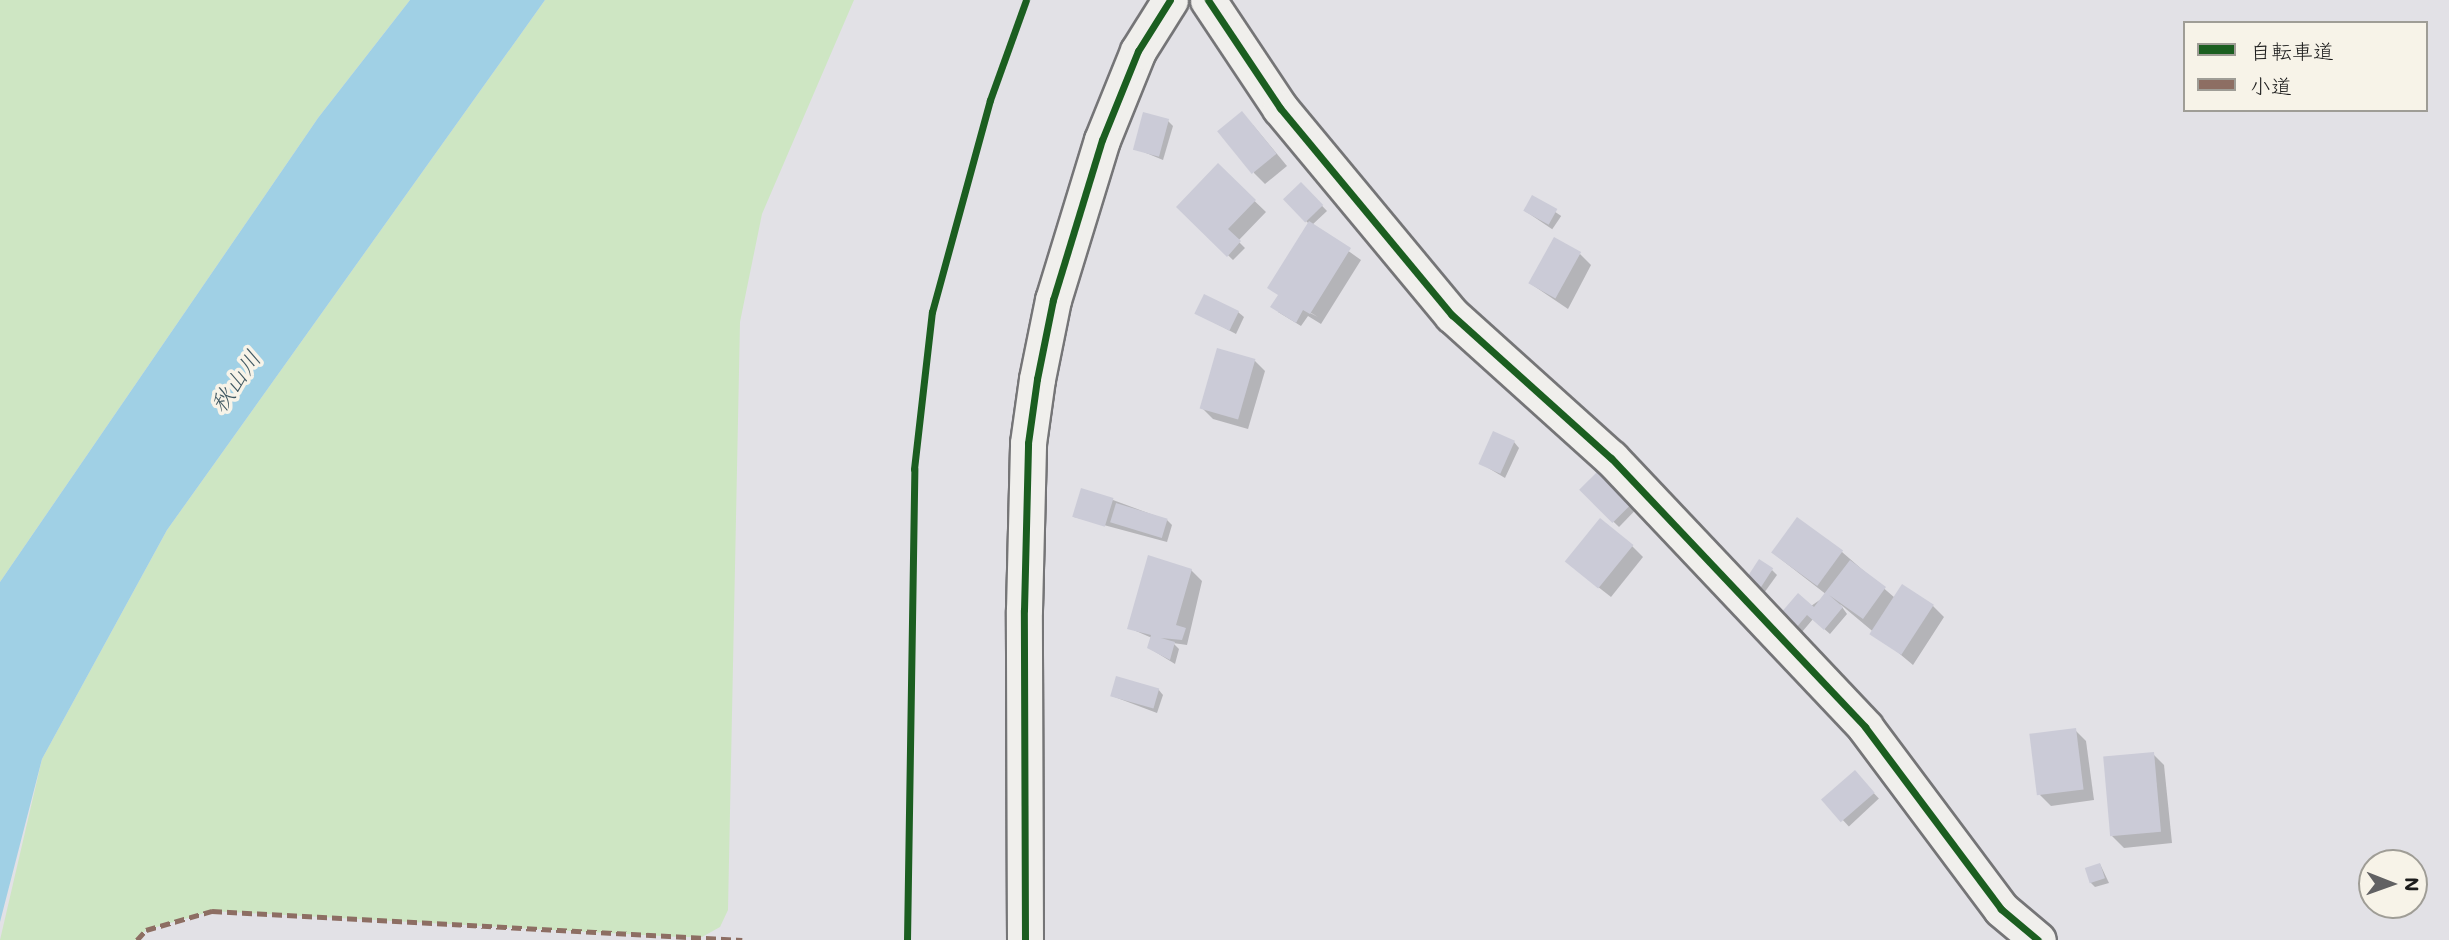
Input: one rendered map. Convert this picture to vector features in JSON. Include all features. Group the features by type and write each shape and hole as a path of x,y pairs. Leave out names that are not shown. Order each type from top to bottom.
{"street":[{"path":"1025,940 1024,610 1028,443 1037,379 1053,300 1102,140 1138,51 1170,0"},
{"path":"1208,0 1280,108 1452,315 1611,458 1865,727 2001,909 2038,940"}],"green space":[{"path":"0,0 410,0 318,118 0,582"},
{"path":"545,0 854,0 762,214 740,322 728,910 720,927 702,937 680,937 212,911 146,930 137,940 0,940 42,759 167,530"}],"water":[{"name":"秋山川","path":"410,0 545,0 167,530 42,759 0,922 0,582 318,118"}],"building":[{"path":"1242,111 1277,154 1252,174 1217,131"},
{"path":"1143,112 1169,119 1159,157 1133,150"},
{"path":"1218,163 1256,200 1228,229 1241,241 1227,257 1176,207"},
{"path":"1301,182 1323,205 1305,222 1283,199"},
{"path":"1532,195 1557,209 1549,225 1523,211"},
{"path":"1309,221 1351,248 1310,314 1303,310 1296,323 1270,307 1278,295 1267,288"},
{"path":"1554,237 1581,252 1555,298 1528,283"},
{"path":"1204,294 1239,311 1229,331 1194,314"},
{"path":"1217,348 1255,359 1238,420 1200,409"},
{"path":"1493,431 1515,441 1500,474 1478,464"},
{"path":"1599,470 1632,503 1612,523 1579,490"},
{"path":"1081,488 1114,498 1105,527 1072,517"},
{"path":"1116,503 1168,519 1162,538 1110,522"},
{"path":"1797,517 1843,551 1817,586 1771,553"},
{"path":"1600,518 1633,545 1598,589 1565,562"},
{"path":"1148,555 1192,569 1176,625 1186,628 1182,640 1161,638 1175,642 1170,660 1147,648 1151,635 1127,629"},
{"path":"1759,559 1773,568 1760,589 1745,580"},
{"path":"1850,560 1886,587 1863,619 1829,595 1843,607 1824,630 1807,615 1790,635 1774,621 1798,593 1814,607"},
{"path":"1902,584 1934,605 1901,655 1869,634"},
{"path":"1116,676 1159,688 1153,709 1110,696"},
{"path":"2076,728 2084,790 2037,795 2029,734"},
{"path":"2154,752 2161,832 2110,836 2103,756"},
{"path":"1855,770 1875,793 1841,822 1821,800"},
{"path":"2100,863 2105,878 2090,883 2085,868"}],"marked path":[{"path":"137,940 146,930 212,911 742,940"}],"cycle path":[{"path":"907,940 914,469 932,312 990,100 1026,0"},
{"path":"1025,940 1024,610 1028,443 1037,379 1053,300 1102,140 1138,51 1170,0"},
{"path":"1208,0 1280,108 1452,315 1611,458 1865,727 2001,909 2038,940"}]}
